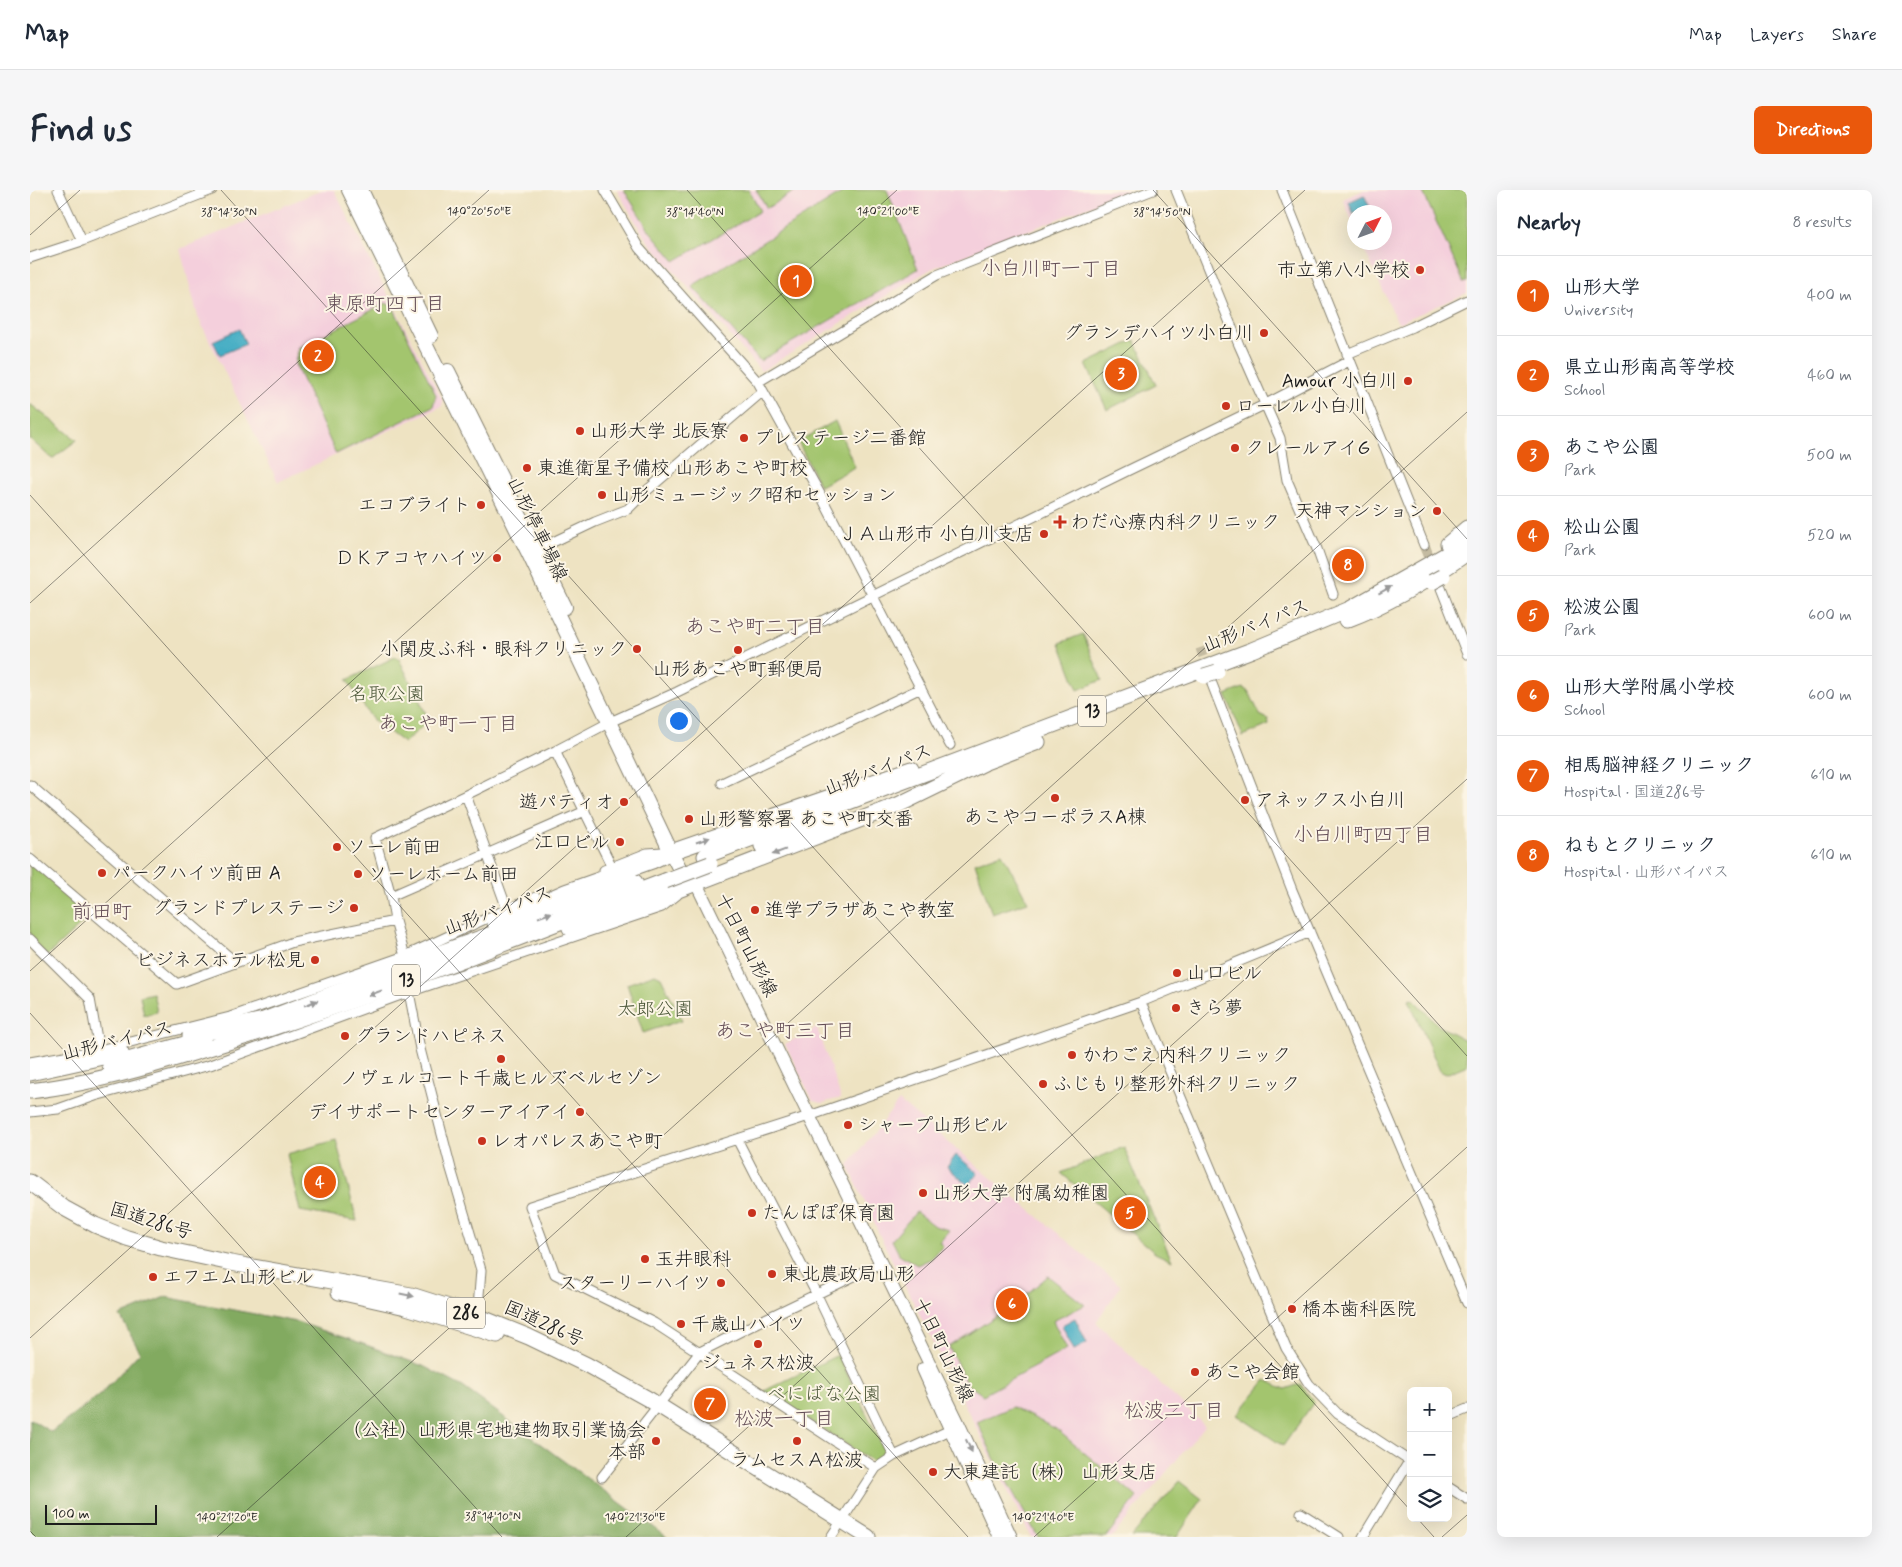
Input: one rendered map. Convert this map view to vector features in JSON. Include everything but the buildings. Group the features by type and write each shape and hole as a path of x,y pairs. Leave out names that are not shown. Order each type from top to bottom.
{"highway":[{"path":"1407,578 1467,528"},
{"name":"山形バイパス","path":"30,1081 87,1071 272,1023 370,994 434,962 664,877 1050,726 1252,650 1350,609 1407,578 1467,541"},
{"name":"山形バイパス","path":"707,860 984,763 1211,677 1370,611 1413,589 1467,553"},
{"path":"1370,611 1439,582 1467,564"},
{"path":"434,962 480,930 565,892 652,861 675,850 886,776 1050,726"},
{"path":"434,962 483,959 660,897 723,874 898,804 984,763"},
{"path":"30,1072 272,1023"},
{"path":"30,1100 174,1070 227,1050 272,1023"},
{"name":"山形バイパス","path":"30,1090 142,1068 272,1023"},
{"name":"国道286号","path":"30,1182 64,1208 127,1238 152,1246 231,1263 411,1296 476,1322 655,1409 839,1531 868,1537"},
{"name":"国道286号","path":"30,1195 63,1219 91,1233 122,1247 157,1258 309,1286 476,1322"}],"main road":[{"name":"山形停車場線","path":"349,190 533,552"},
{"name":"山形停車場線","path":"361,190 692,884"},
{"name":"十日町山形線","path":"692,884 944,1395 1011,1537"},
{"name":"十日町山形線","path":"806,1116 999,1537"}],"street":[{"path":"58,190 82,241"},
{"path":"30,258 82,241 212,190"},
{"path":"604,190 639,248 758,382 807,470 950,745"},
{"path":"758,382 937,275 1153,190"},
{"path":"1176,190 1239,345 1280,438 1287,480 1333,594"},
{"path":"1282,190 1424,545"},
{"path":"404,956 391,896 375,838 1266,404 1348,358 1467,300"},
{"path":"533,552 595,522 628,509 644,493 763,391"},
{"path":"1439,582 1467,654"},
{"path":"1211,677 1270,835 1467,1303"},
{"path":"722,783 921,688"},
{"path":"555,751 612,868"},
{"path":"30,785 236,962"},
{"path":"466,795 507,909"},
{"path":"391,896 585,811"},
{"path":"30,1062 99,1050 230,1017 404,956 507,909 647,853 675,850"},
{"path":"30,859 177,984 293,942 354,931 395,921"},
{"path":"30,1112 58,1109 95,1096 210,1065 409,992 662,907 692,884"},
{"path":"876,1468 654,1323 555,1274 530,1206 626,1173 738,1139 1141,1002 1310,932"},
{"path":"30,939 90,999 99,1050"},
{"path":"409,992 420,1049 451,1169 481,1270 476,1322"},
{"path":"1141,1002 1286,1348 1309,1384 1338,1414 1407,1458"},
{"path":"738,1139 894,1456"},
{"path":"602,1477 700,1352 875,1266"},
{"path":"1452,1415 1467,1409"},
{"path":"839,1531 876,1468 894,1456 950,1430"},
{"path":"1363,1537 1407,1465"},
{"path":"1452,1490 1467,1499"},
{"path":"1301,1513 1339,1537"}],"shaded area":[{"path":"322,190 334,190 443,401 442,406 278,482 198,317 180,249"},
{"path":"617,190 1131,190 931,269 761,371 646,239"},
{"name":"市立第八小学校","path":"1364,190 1467,190 1467,293 1398,323 1364,250 1392,250 1392,205 1347,205 1347,209 1343,199"},
{"path":"817,1028 841,1098 822,1103 813,1101 785,1044"},
{"path":"899,1101 1121,1286 1096,1322 1205,1426 1112,1537 1031,1537 879,1234 848,1165"}],"green space":[{"path":"624,190 749,190 760,211 675,261 649,230"},
{"path":"756,190 797,190 767,208"},
{"path":"846,190 887,190 918,269 760,361 692,286"},
{"path":"1422,190 1467,190 1467,282 1464,283"},
{"path":"386,303 393,307 436,395 433,406 336,454 295,364 298,348"},
{"path":"1135,340 1156,385 1107,410 1086,364"},
{"path":"30,404 77,440 52,459 30,439"},
{"path":"835,421 855,467 820,486 798,442"},
{"path":"1083,634 1102,680 1078,690 1060,643"},
{"name":"名取公園","path":"395,657 399,659 429,720 404,743 372,719 347,680"},
{"path":"1243,688 1249,692 1260,715 1268,719 1269,725 1243,736 1226,695"},
{"path":"1002,853 1028,902 992,914 975,863"},
{"path":"30,859 93,913 47,956 30,939"},
{"name":"太郎公園","path":"655,974 661,977 682,1020 643,1033 627,984"},
{"path":"153,993 157,1012 144,1015 140,996"},
{"path":"1413,999 1439,1026 1467,1041 1467,1065 1446,1074 1440,1071 1409,1000"},
{"path":"336,1140 357,1221 300,1211 287,1154"},
{"path":"1124,1147 1172,1261 1155,1253 1061,1173"},
{"path":"916,1212 934,1226 949,1230 939,1242 943,1246 931,1259 917,1265 899,1254 892,1240"},
{"path":"1048,1276 1085,1305 1053,1321 1067,1349 983,1395 967,1384 949,1347 1016,1303"},
{"path":"165,1297 297,1322 423,1366 463,1387 667,1537 30,1537 30,1419 51,1432 101,1394 140,1352 120,1316"},
{"name":"べにばな公園","path":"838,1355 887,1456 875,1463 764,1391"},
{"path":"1266,1380 1285,1389 1300,1384 1314,1402 1283,1446 1237,1415"},
{"path":"1012,1407 1056,1429 1137,1497 1106,1537 1038,1537 996,1462 977,1422"},
{"path":"1179,1481 1202,1499 1177,1537 1131,1537"}],"water":[{"path":"1364,195 1369,205 1350,205 1349,202"},
{"path":"239,329 246,344 220,355 213,341"},
{"path":"956,1155 978,1173 968,1185 947,1167"},
{"path":"1075,1318 1087,1343 1074,1350 1062,1325"}],"tunnel":[{"path":"1424,545 1434,570"},
{"path":"1200,648 1208,672"}],"place":[{"name":"市立第八小学校","path":"1420,270"},
{"name":"山形大学","path":"796,281"},
{"name":"グランデハイツ小白川","path":"1264,333"},
{"name":"県立山形南高等学校","path":"318,356"},
{"name":"あこや公園","path":"1121,374"},
{"name":"Amour 小白川","path":"1408,381"},
{"name":"ローレル小白川","path":"1226,406"},
{"name":"山形大学 北辰寮","path":"580,431"},
{"name":"プレステージ二番館","path":"744,438"},
{"name":"クレールアイG","path":"1235,448"},
{"name":"東進衛星予備校 山形あこや町校","path":"527,468"},
{"name":"山形ミュージック昭和セッション","path":"602,495"},
{"name":"エコブライト","path":"481,505"},
{"name":"天神マンション","path":"1437,511"},
{"name":"わだ心療内科クリニック","path":"1060,522"},
{"name":"ＪＡ山形市 小白川支店","path":"1044,534"},
{"name":"ＤＫアコヤハイツ","path":"497,558"},
{"name":"ねもとクリニック","path":"1348,565"},
{"name":"小関皮ふ科・眼科クリニック","path":"637,649"},
{"name":"山形あこや町郵便局","path":"738,650"},
{"name":"あこやコーポラスA棟","path":"1055,798"},
{"name":"アネックス小白川","path":"1245,800"},
{"name":"遊パティオ","path":"624,802"},
{"name":"山形警察署 あこや町交番","path":"689,819"},
{"name":"江口ビル","path":"620,842"},
{"name":"ソーレ前田","path":"337,847"},
{"name":"パークハイツ前田 A","path":"102,873"},
{"name":"ソーレホーム前田","path":"358,874"},
{"name":"グランドプレステージ","path":"354,908"},
{"name":"進学プラザあこや教室","path":"755,910"},
{"name":"ビジネスホテル松見","path":"315,960"},
{"name":"山口ビル","path":"1177,973"},
{"name":"きら夢","path":"1176,1008"},
{"name":"グランドハピネス","path":"345,1036"},
{"name":"かわごえ内科クリニック","path":"1072,1055"},
{"name":"ノヴェルコート千歳ヒルズベルセゾン","path":"501,1059"},
{"name":"ふじもり整形外科クリニック","path":"1043,1084"},
{"name":"デイサポートセンターアイアイ","path":"580,1112"},
{"name":"シャープ山形ビル","path":"848,1125"},
{"name":"レオパレスあこや町","path":"482,1141"},
{"name":"松山公園","path":"320,1182"},
{"name":"山形大学 附属幼稚園","path":"923,1193"},
{"name":"たんぽぽ保育園","path":"752,1213"},
{"name":"松波公園","path":"1130,1213"},
{"name":"玉井眼科","path":"645,1259"},
{"name":"東北農政局山形","path":"772,1274"},
{"name":"エフエム山形ビル","path":"153,1277"},
{"name":"スターリーハイツ","path":"721,1283"},
{"name":"山形大学附属小学校","path":"1012,1304"},
{"name":"橋本歯科医院","path":"1292,1309"},
{"name":"千歳山ハイツ","path":"681,1324"},
{"name":"ジュネス松波","path":"758,1344"},
{"name":"あこや会館","path":"1195,1372"},
{"name":"相馬脳神経クリニック","path":"710,1404"},
{"name":"（公社）山形県宅地建物取引業協会 本部","path":"656,1441"},
{"name":"ラムセスＡ松波","path":"797,1441"},
{"name":"大東建託（株） 山形支店","path":"933,1472"}],"district":[{"name":"小白川町一丁目","path":"1051,269"},
{"name":"東原町四丁目","path":"385,304"},
{"name":"あこや町二丁目","path":"755,627"},
{"name":"あこや町一丁目","path":"448,724"},
{"name":"小白川町四丁目","path":"1363,835"},
{"name":"前田町","path":"102,912"},
{"name":"あこや町三丁目","path":"785,1031"},
{"name":"松波二丁目","path":"1174,1411"},
{"name":"松波一丁目","path":"784,1419"}]}
